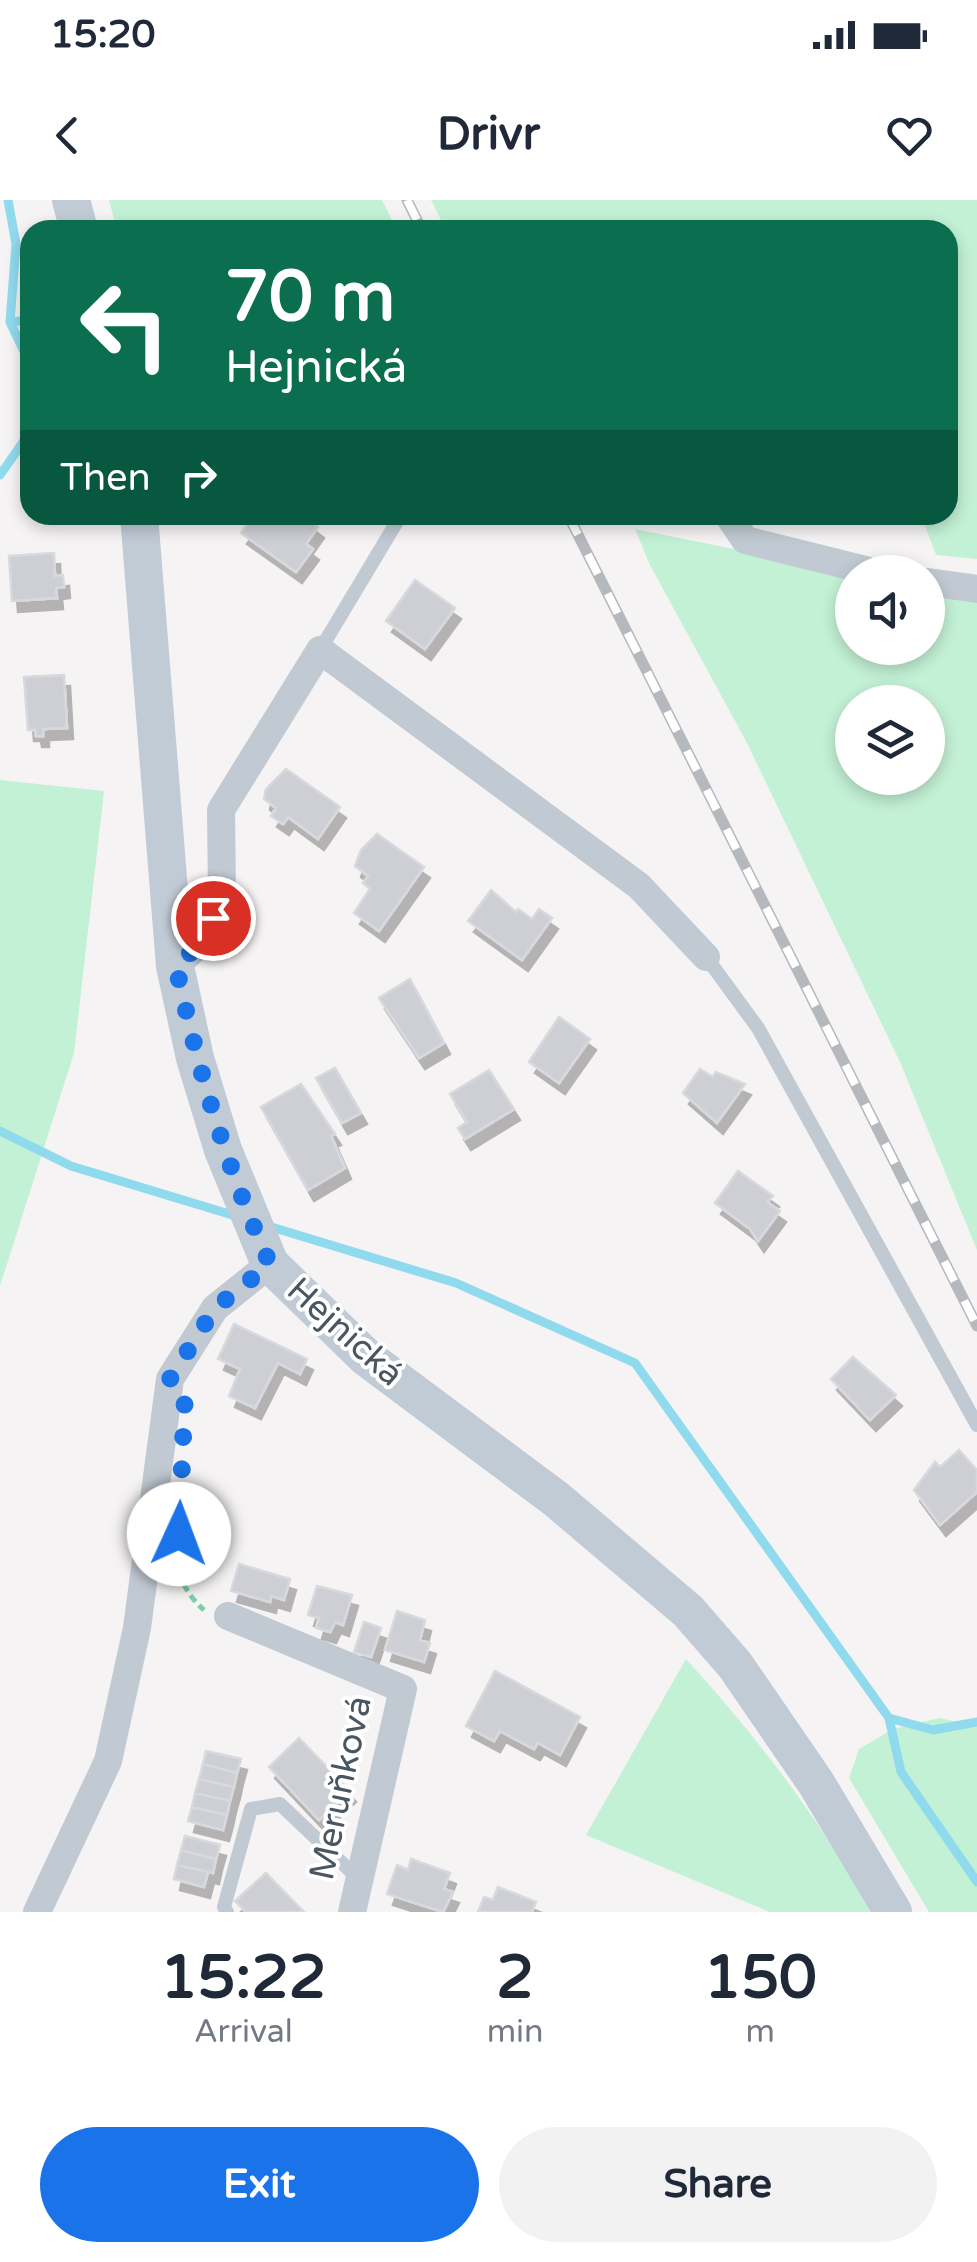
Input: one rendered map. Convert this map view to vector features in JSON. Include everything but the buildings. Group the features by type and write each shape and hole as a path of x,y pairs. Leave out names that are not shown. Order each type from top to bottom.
{"main road":[{"name":"Hejnická","path":"141,525 176,966 196,1058 223,1150 270,1264 367,1358 570,1510 688,1611 735,1665 816,1783 893,1912"}],"street":[{"path":"735,525 746,540 835,562"},
{"path":"945,584 977,589"},
{"path":"176,966 204,940 222,896 222,810 320,650 640,886 706,957"},
{"path":"37,1912 108,1761 137,1628 170,1379 215,1308 270,1264"},
{"name":"Meruňková","path":"228,1616 403,1689 352,1912"}],"lane":[{"path":"320,650 395,525"},
{"path":"706,957 758,1028 977,1425"},
{"path":"227,1912 224,1907 252,1810 280,1804 360,1880"}],"path":[{"path":"179,1530 178,1569 187,1594 208,1613 228,1616"}],"green space":[{"path":"109,200 382,200 392,220 114,220"},
{"path":"431,200 977,200 977,559 936,555 925,525 958,525 958,220 441,220"},
{"path":"635,529 835,570 835,665 945,665 945,588 977,593 977,1250 900,1062 746,741 650,565"},
{"path":"0,780 104,791 74,1053 0,1286"},
{"path":"686,1659 786,1780 831,1844 871,1912 770,1912 586,1835"},
{"path":"939,1718 977,1726 977,1912 929,1912 849,1778 859,1749 893,1729"}],"waterway":[{"path":"8,200 16,244 10,322 20,343"},
{"path":"10,322 20,321"},
{"path":"0,475 20,446"},
{"path":"0,1131 71,1166 239,1217"},
{"path":"268,1226 456,1283 635,1363 889,1718 901,1772 977,1882"},
{"path":"889,1718 933,1730 977,1722"}],"railway":[{"path":"407,200 417,220"},
{"path":"573,525 977,1326"}],"route":[{"path":"179,1534 185,1394 170,1379 215,1308 270,1264 223,1150 196,1058 176,966 204,940 213,918"}]}
